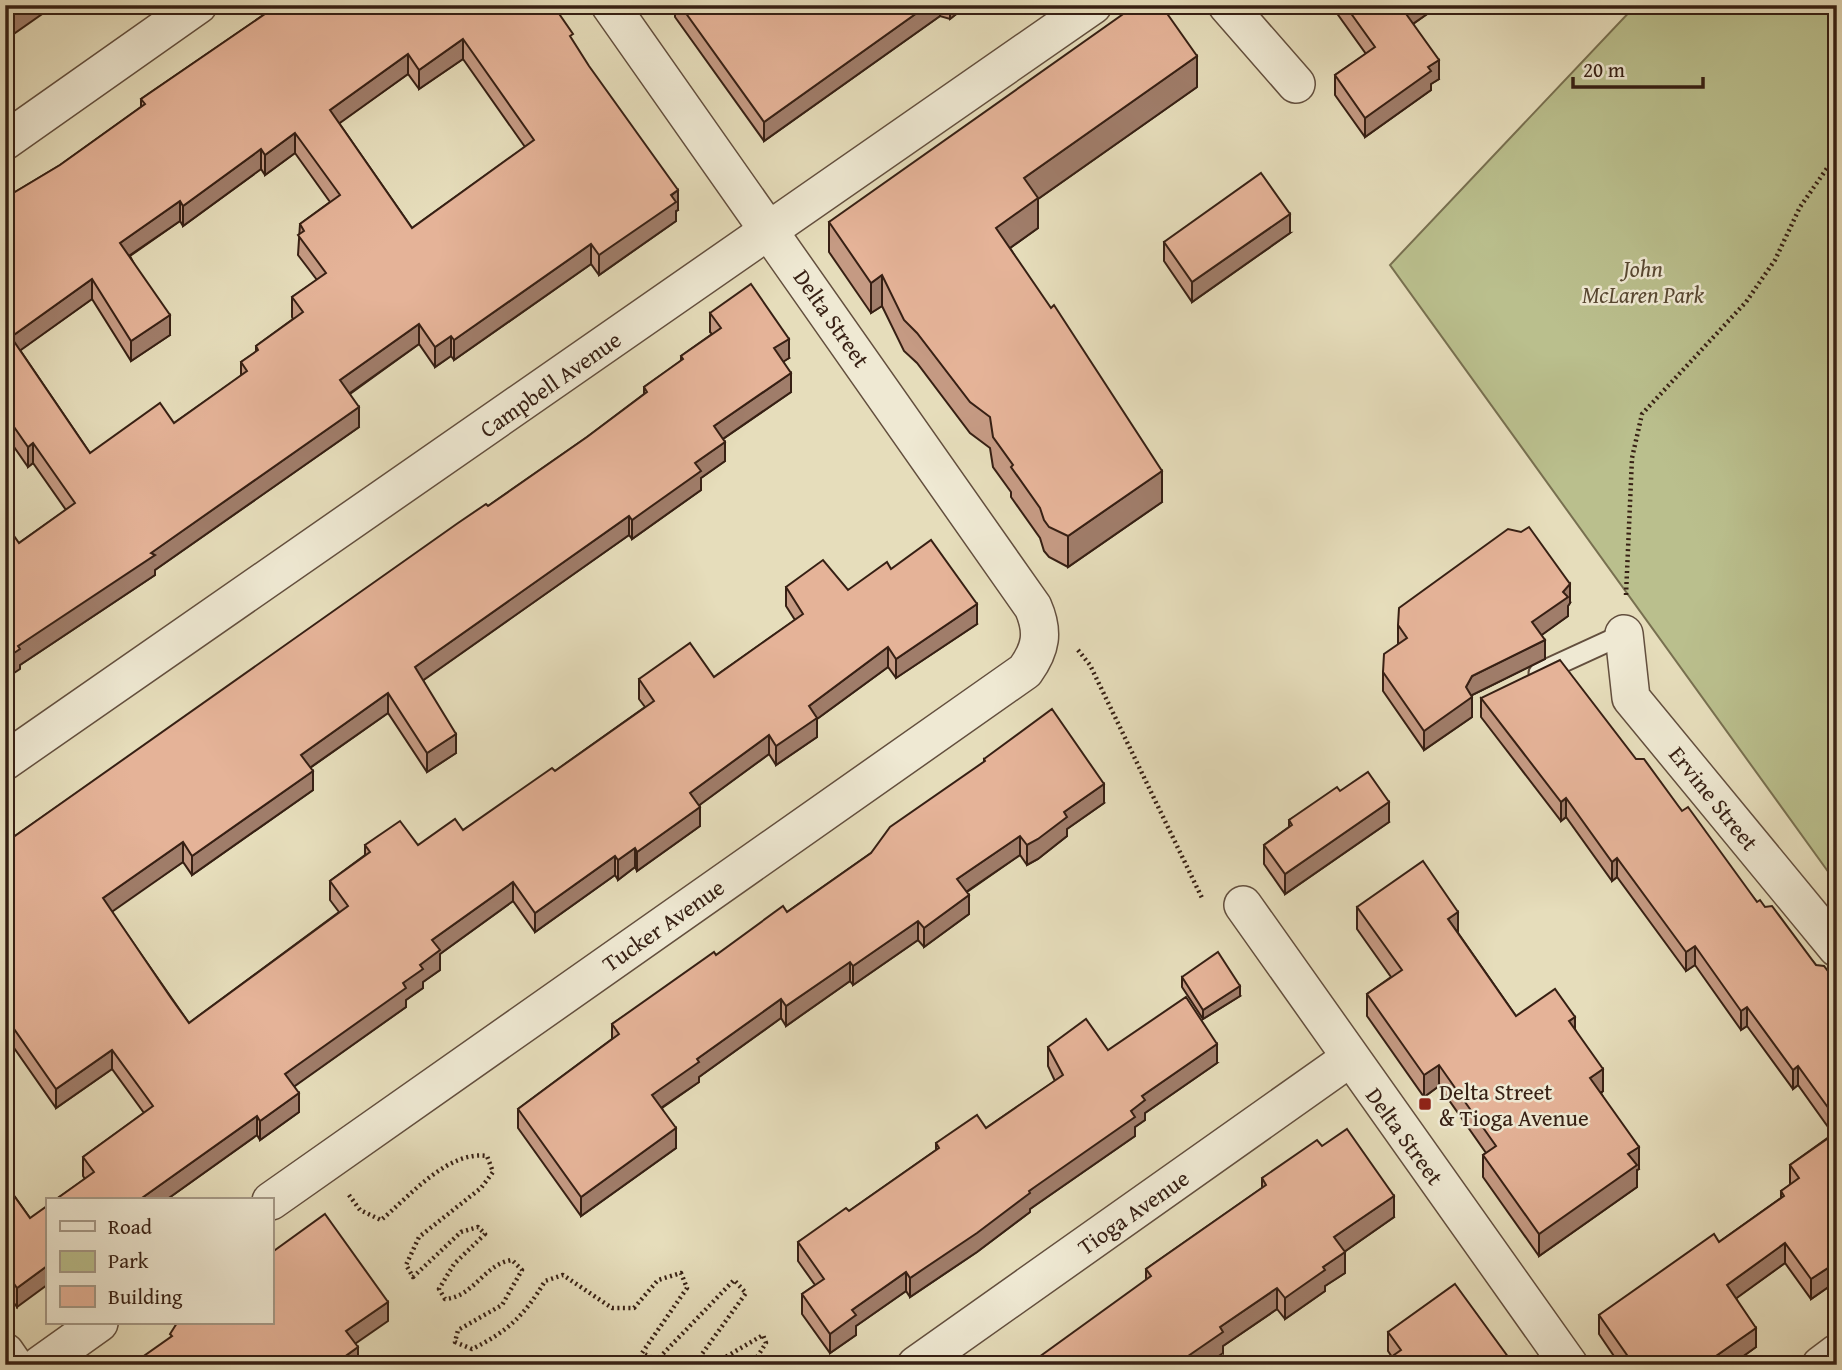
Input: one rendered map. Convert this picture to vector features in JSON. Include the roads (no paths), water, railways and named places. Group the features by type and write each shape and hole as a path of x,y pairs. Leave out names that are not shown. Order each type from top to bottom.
{"street":[{"path":"5,141 198,5"},
{"name":"Delta Street","path":"610,5 771,230 1033,607 1041,638"},
{"name":"Campbell Avenue","path":"5,761 1093,5"},
{"path":"1227,5 1296,84"},
{"name":"Ervine Street","path":"1624,634 1631,698 1837,948"},
{"name":"Tucker Avenue","path":"273,1201 1025,671 1036,656 1041,638"},
{"name":"Delta Street","path":"1243,905 1569,1365"},
{"name":"Tioga Avenue","path":"916,1365 1350,1058"},
{"path":"40,1365 98,1324"},
{"path":"5,1352 14,1365"},
{"path":"1821,1365 1837,1353"}],"lane":[{"path":"1521,683 1624,634"}],"place":[{"name":"Delta Street & Tioga Avenue","path":"1425,1104"}],"park label":[{"name":"John McLaren Park","path":"1643,281"}]}
